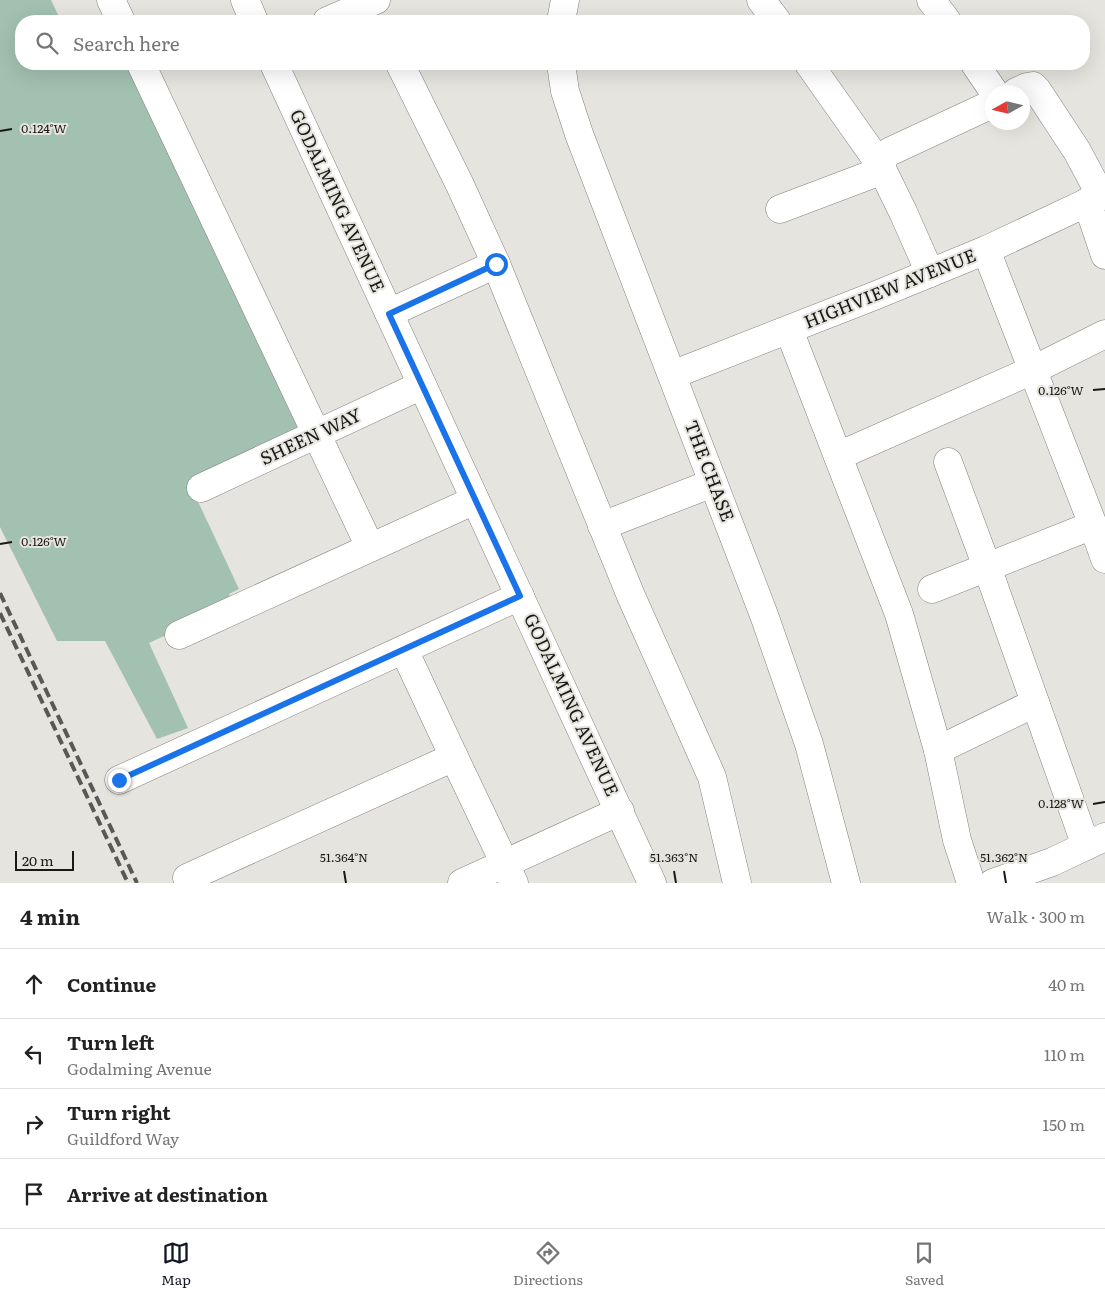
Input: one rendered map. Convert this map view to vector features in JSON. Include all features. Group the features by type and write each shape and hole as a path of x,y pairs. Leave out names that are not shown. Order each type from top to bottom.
{"street":[{"path":"111,0 118,15"},
{"path":"245,0 251,15"},
{"path":"341,15 375,0 378,15"},
{"path":"562,15 565,0"},
{"path":"761,0 772,15"},
{"path":"931,0 942,15"},
{"path":"144,70 370,548"},
{"name":"GODALMING AVENUE","path":"277,70 652,883"},
{"path":"403,70 460,185 496,264 631,596 712,776 737,883"},
{"name":"THE CHASE","path":"561,70 565,91 579,134 764,615 809,744 846,883"},
{"path":"813,70 879,163 930,273"},
{"path":"979,70 989,85"},
{"path":"1030,86 1033,86 1037,90 1078,151 1098,197 1105,255"},
{"path":"780,209 870,175 889,152 985,107"},
{"name":"HIGHVIEW AVENUE","path":"672,376 986,250 1098,197"},
{"path":"986,250 1105,558"},
{"path":"389,314 496,264"},
{"path":"789,330 899,614 938,750 957,840 971,883"},
{"path":"838,456 1033,370 1105,334"},
{"name":"SHEEN WAY","path":"201,488 422,385"},
{"path":"948,462 1035,703 1095,841 1052,862 993,883"},
{"path":"602,526 714,483"},
{"path":"179,635 475,500"},
{"path":"932,589 1093,525"},
{"path":"119,780 520,596"},
{"path":"404,650 509,873"},
{"path":"938,750 1035,703"},
{"path":"187,878 454,757"},
{"path":"462,883 509,873 620,811"}],"green space":[{"path":"0,0 51,0 58,15 15,15 15,70 142,70 316,435 194,493 239,589 229,594 233,604 149,643 188,728 157,739 105,641 57,641 0,527"}],"railway":[{"path":"0,593 137,883"},
{"path":"0,613 128,883"}],"route":[{"path":"119,780 520,596 389,314 496,264"}]}
